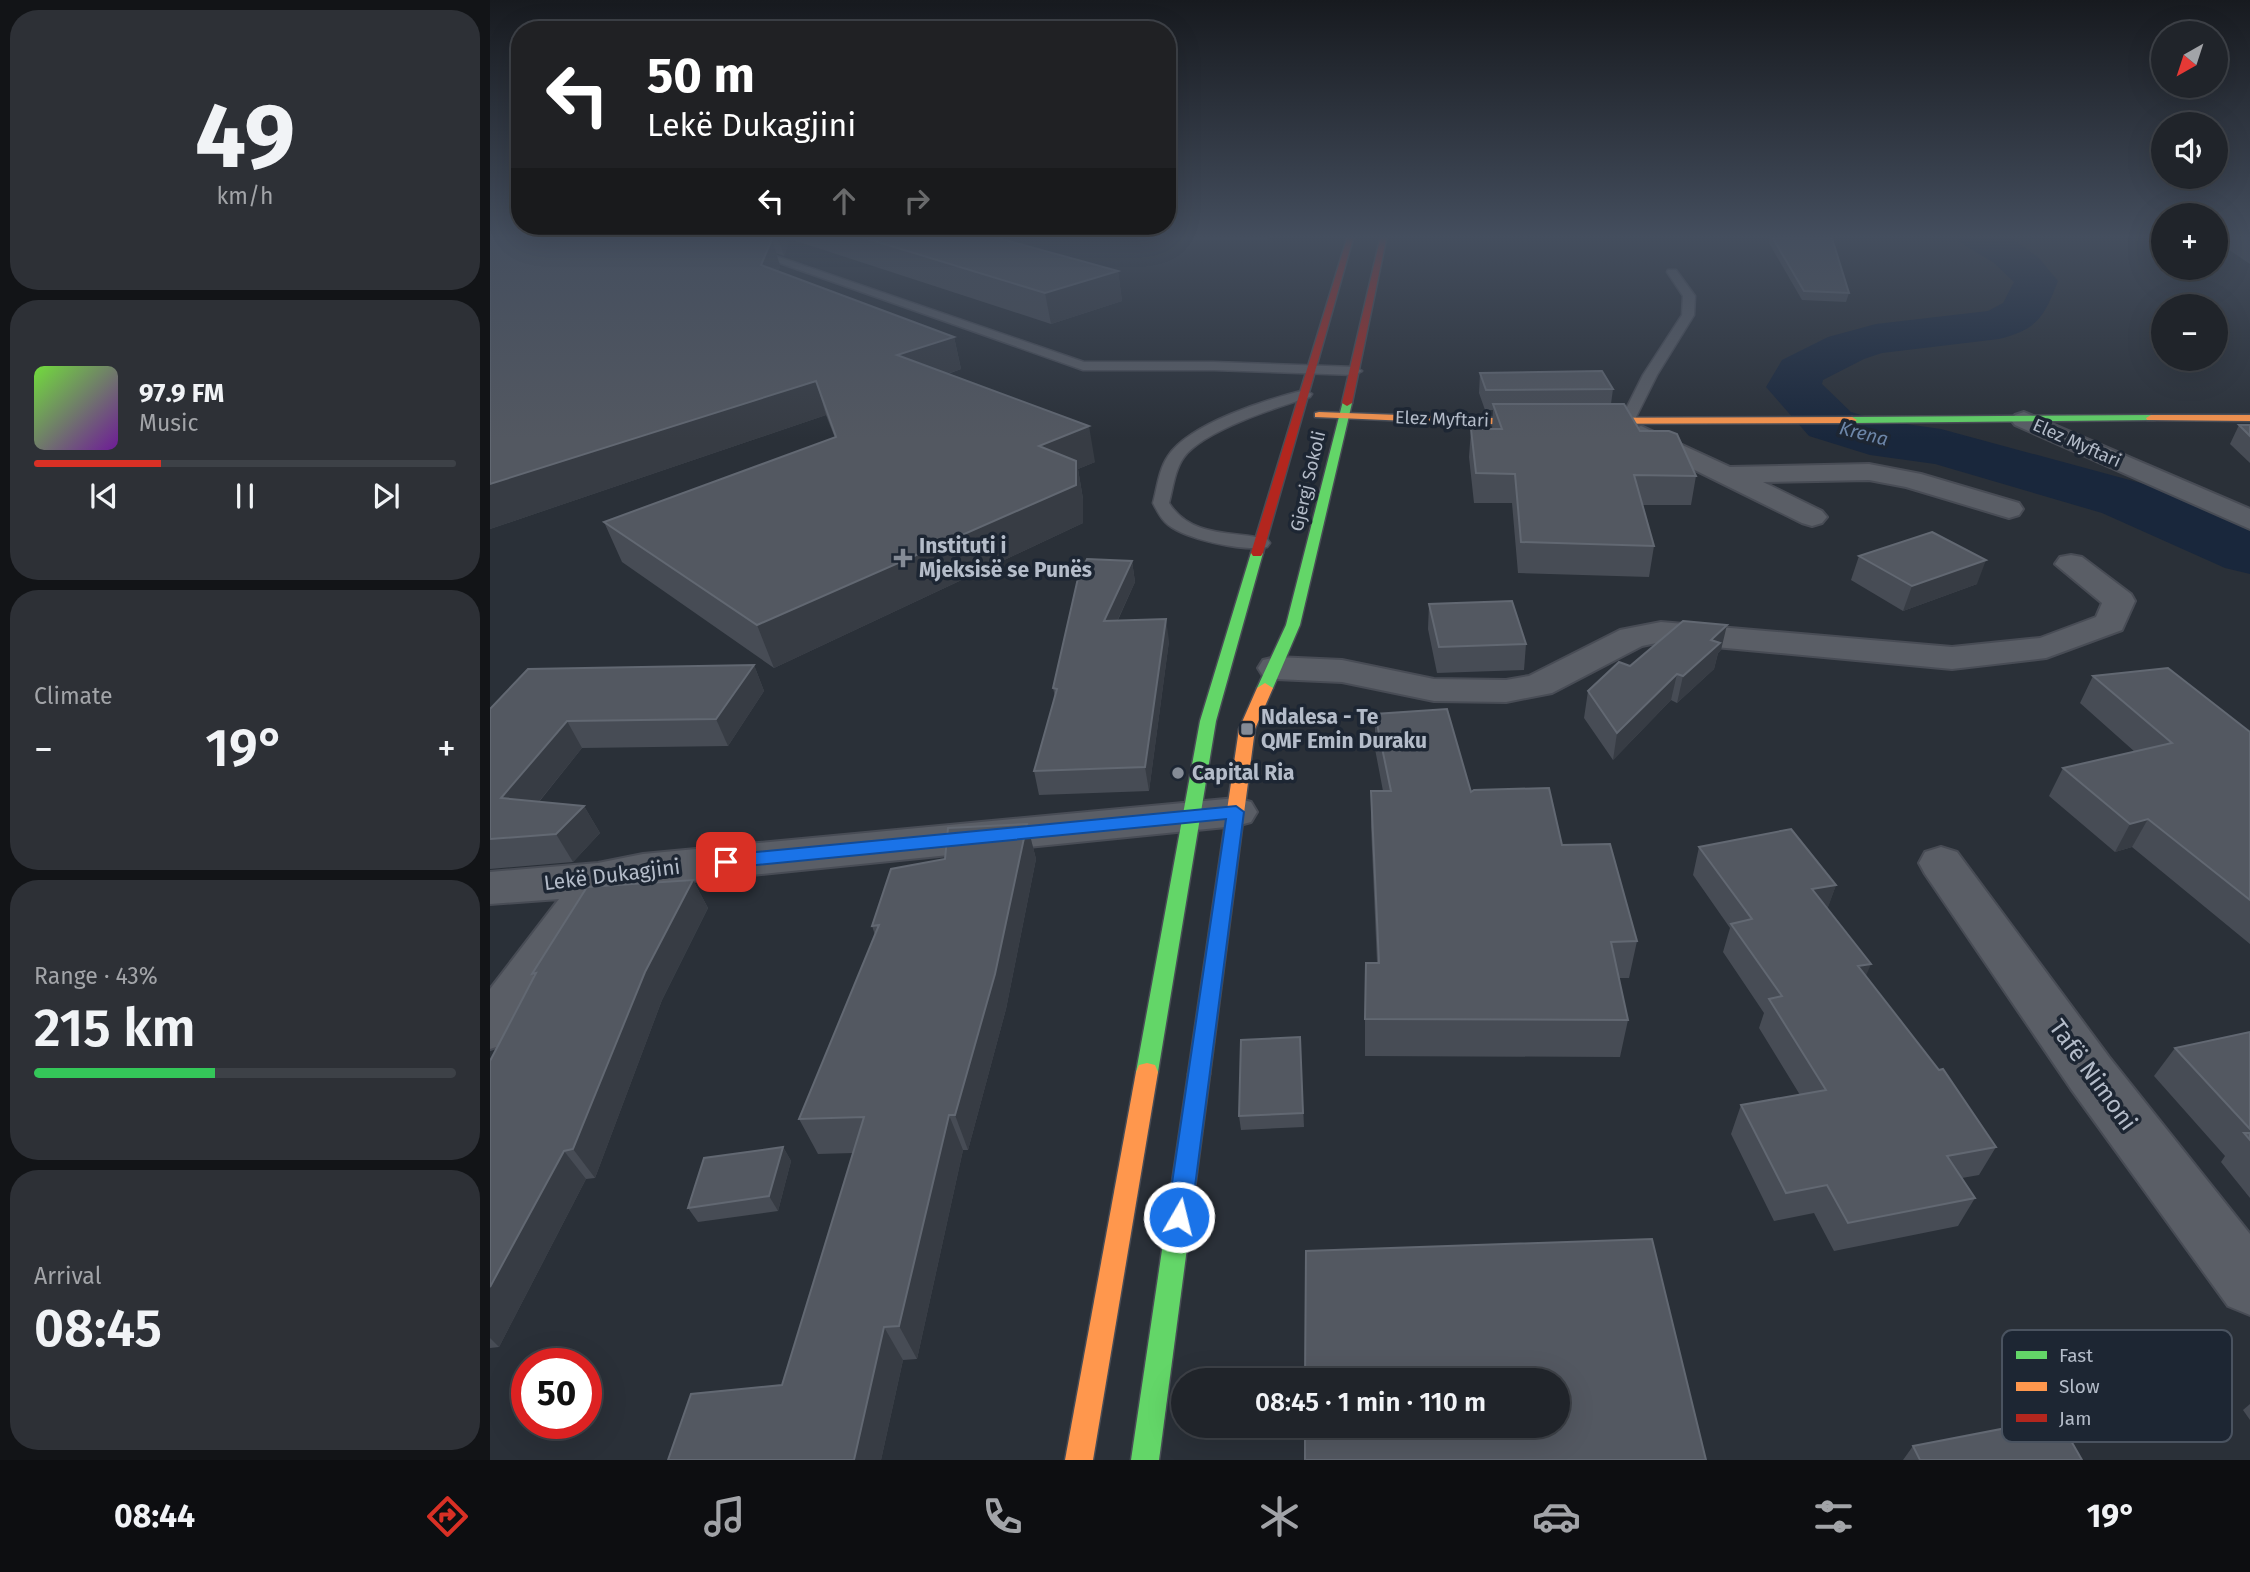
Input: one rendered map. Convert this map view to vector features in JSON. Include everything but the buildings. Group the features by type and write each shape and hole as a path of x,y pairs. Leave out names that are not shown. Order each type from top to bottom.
{"main road":[{"name":"Gjergj Sokoli","path":"1079,1460 1208,721 1331,303"},
{"name":"Gjergj Sokoli","path":"1145,1460 1247,729 1293,625 1369,303"},
{"name":"Elez Myftari","path":"1299,415 1480,421 2024,419"},
{"path":"2024,419 2250,418"}],"street":[{"name":"Elez Myftari","path":"2024,419 2250,520"},
{"path":"1627,421 1644,438 1812,517"},
{"path":"1724,475 1869,472 1911,480 2009,509"},
{"path":"1276,668 1342,671 1434,690 1506,691 1539,685 1632,637 1661,632 1952,658 2046,648 2110,623 2119,601 2071,564"},
{"name":"Lekë Dukagjini","path":"490,888 598,879 643,870 1236,812"},
{"name":"Tafë Nimoni","path":"1941,863 2090,1073 2250,1284"},
{"path":"490,1028 598,879"}],"lane":[{"path":"902,303 1083,366 1355,371"},
{"path":"1627,421 1650,375 1688,315 1689,303"},
{"path":"1261,543 1228,540 1198,532 1172,520 1161,503 1176,455 1206,433 1262,406 1305,394"}],"waterway":[{"name":"Krena","path":"2026,303 2022,312 1999,324 1876,339 1846,348 1801,371 1793,387 1830,424 1870,437 1941,447 2125,499 2250,553"}],"traffic: fast":[{"path":"1265,688 1293,625 1347,403"},
{"path":"1852,420 2151,418"},
{"path":"1147,1072 1208,721 1257,553"},
{"path":"1145,1460 1199,1074"}],"traffic: slow":[{"path":"1319,415 1480,421 1852,420"},
{"path":"2151,418 2250,418"},
{"path":"1199,1074 1247,729 1265,688"},
{"path":"1079,1460 1147,1072"}],"traffic: jam":[{"path":"1257,553 1331,303"},
{"path":"1347,403 1369,303"}],"place":[{"name":"Instituti i Mjeksisë se Punës","path":"903,558"},
{"name":"Ndalesa - Te QMF Emin Duraku","path":"1247,729"},
{"name":"Capital Ria","path":"1178,773"}],"route":[{"path":"726,862 1236,812 1179,1217"}]}
